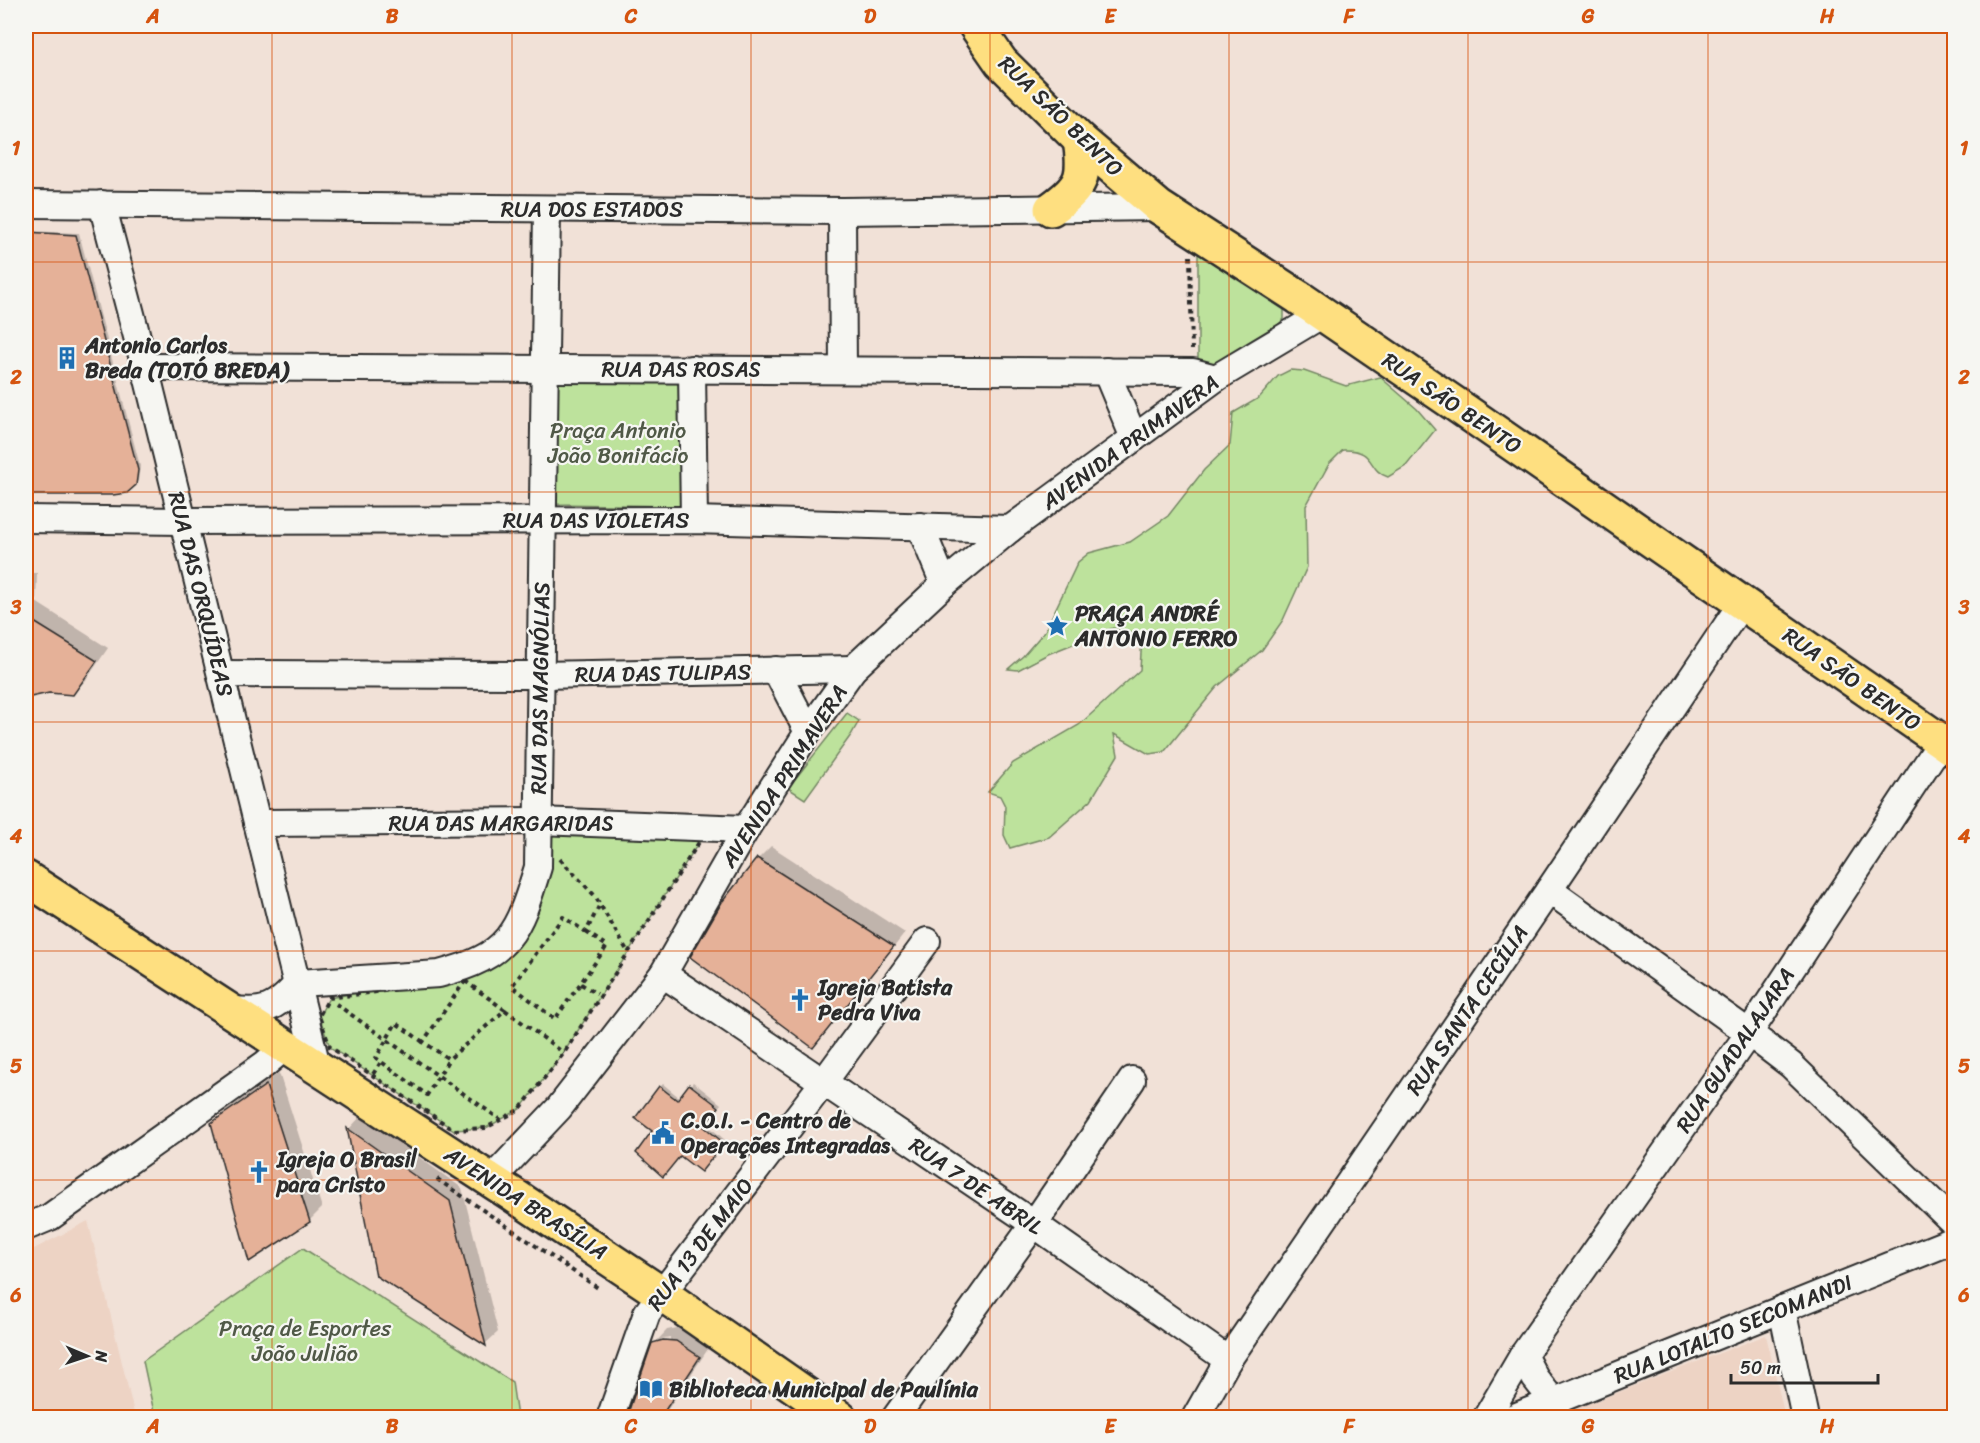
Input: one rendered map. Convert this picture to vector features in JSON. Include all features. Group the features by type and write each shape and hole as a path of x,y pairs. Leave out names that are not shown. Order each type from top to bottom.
{"main road":[{"name":"RUA SÃO BENTO","path":"975,26 1001,62 1080,140 1160,207 1323,314 1948,746"},
{"path":"1052,209 1073,192 1081,181 1083,160 1080,140"},
{"name":"AVENIDA BRASÍLIA","path":"26,878 491,1180 662,1294 840,1418"}],"street":[{"name":"RUA DOS ESTADOS","path":"26,204 842,211 1160,207"},
{"name":"RUA DAS ORQUÍDEAS","path":"102,204 222,674 317,1066"},
{"name":"RUA DAS MAGNÓLIAS","path":"297,983 439,974 480,961 499,949 516,928 538,867 544,827 540,675 547,209"},
{"path":"842,211 843,370"},
{"name":"AVENIDA PRIMAVERA","path":"491,1180 559,1108 663,974 746,829 808,732 853,669 944,584 1010,529 1134,438 1204,375 1323,314"},
{"name":"RUA DAS ROSAS","path":"145,367 1106,371 1204,375"},
{"path":"692,369 694,520"},
{"path":"1106,371 1134,438"},
{"name":"RUA DAS VIOLETAS","path":"26,519 694,520 1010,529"},
{"path":"920,526 944,584"},
{"name":"RUA SANTA CECÍLIA","path":"1195,1418 1228,1360 1742,603"},
{"name":"RUA DAS TULIPAS","path":"222,674 540,675 853,669"},
{"path":"776,670 808,732"},
{"name":"RUA GUADALAJARA","path":"1486,1418 1523,1355 1948,746"},
{"name":"RUA DAS MARGARIDAS","path":"257,823 746,829"},
{"path":"1549,890 1791,1065 1954,1223"},
{"name":"RUA 13 DE MAIO","path":"610,1418 647,1313 823,1083 927,941"},
{"name":"RUA 7 DE ABRIL","path":"663,974 1034,1224 1228,1360"},
{"path":"229,1009 252,1013 270,1007 285,999 297,983"},
{"path":"26,1227 50,1217 266,1064 286,1046"},
{"path":"895,1418 1034,1224 1132,1080"},
{"name":"RUA LOTALTO SECOMANDI","path":"1512,1418 1954,1240"},
{"path":"1782,1309 1805,1418"},
{"path":"1523,1355 1535,1378 1553,1401"}],"path":[{"path":"1189,225 1204,375"},
{"path":"328,998 455,982 515,950 536,905 547,846 544,827"},
{"path":"547,846 595,896 628,952"},
{"path":"586,932 600,904"},
{"path":"328,998 319,1016 330,1047 454,1130 486,1128 520,1109 564,1053 659,904"},
{"path":"563,917 586,932 607,946 555,1019 512,986 563,917"},
{"path":"423,1042 465,981 564,1053"},
{"path":"580,984 597,994"},
{"path":"328,998 501,1120"},
{"path":"449,1059 396,1023 376,1058 428,1095 449,1059 505,1010"}],"shaded area":[{"path":"88,1221 135,1417 26,1417 26,1250 32,1250"},
{"path":"1766,1335 1785,1417 1555,1417"}],"green space":[{"path":"1198,249 1284,307 1284,319 1245,349 1221,360 1198,365"},
{"path":"1290,370 1304,371 1346,386 1380,377 1417,409 1435,430 1406,466 1388,477 1376,470 1361,453 1343,450 1329,464 1306,506 1307,567 1283,620 1262,650 1217,687 1164,752 1149,754 1114,734 1118,755 1091,800 1049,837 1010,848 1004,835 1005,806 1000,796 988,792 1013,763 1079,725 1140,670 1142,636 1113,628 1048,654 1018,670 1008,669 1045,631 1078,562 1089,553 1130,542 1168,516 1204,470 1230,445 1233,413 1259,398 1278,376"},
{"name":"Praça Antonio João Bonifácio","path":"557,381 680,382 680,506 554,504"},
{"path":"847,713 859,721 805,799 788,788"},
{"path":"549,834 703,836 561,1057 520,1109 486,1128 454,1130 330,1047 319,1016 329,998 372,990 455,982 515,950 536,905"},
{"name":"Praça de Esportes João Julião","path":"303,1248 512,1382 517,1417 155,1417 143,1361"}],"building":[{"name":"Antonio Carlos Breda (TOTÓ BREDA)","path":"26,232 76,235 138,470 136,485 127,493 26,495"},
{"path":"26,617 97,661 73,695 49,693 26,698"},
{"name":"Igreja Batista Pedra Viva","path":"757,858 894,946 813,1048 690,957 722,902"},
{"path":"689,1084 719,1107 703,1126 724,1143 701,1172 680,1156 663,1177 636,1153 652,1131 635,1118 659,1086 677,1100"},
{"name":"Igreja O Brasil para Cristo","path":"266,1085 310,1222 249,1262 211,1123"},
{"path":"347,1128 450,1201 486,1346 376,1276"},
{"name":"Biblioteca Municipal de Paulínia","path":"663,1340 676,1341 700,1357 660,1418 630,1418 627,1416 652,1343"}],"place":[{"name":"Antonio Carlos Breda (TOTÓ BREDA)","path":"67,358"},
{"name":"PRAÇA ANDRÉ ANTONIO FERRO","path":"1057,626"},
{"name":"Igreja Batista Pedra Viva","path":"800,1000"},
{"name":"C.O.I. - Centro de Operações Integradas","path":"663,1133"},
{"name":"Igreja O Brasil para Cristo","path":"259,1172"},
{"name":"Biblioteca Municipal de Paulínia","path":"651,1389"}]}
